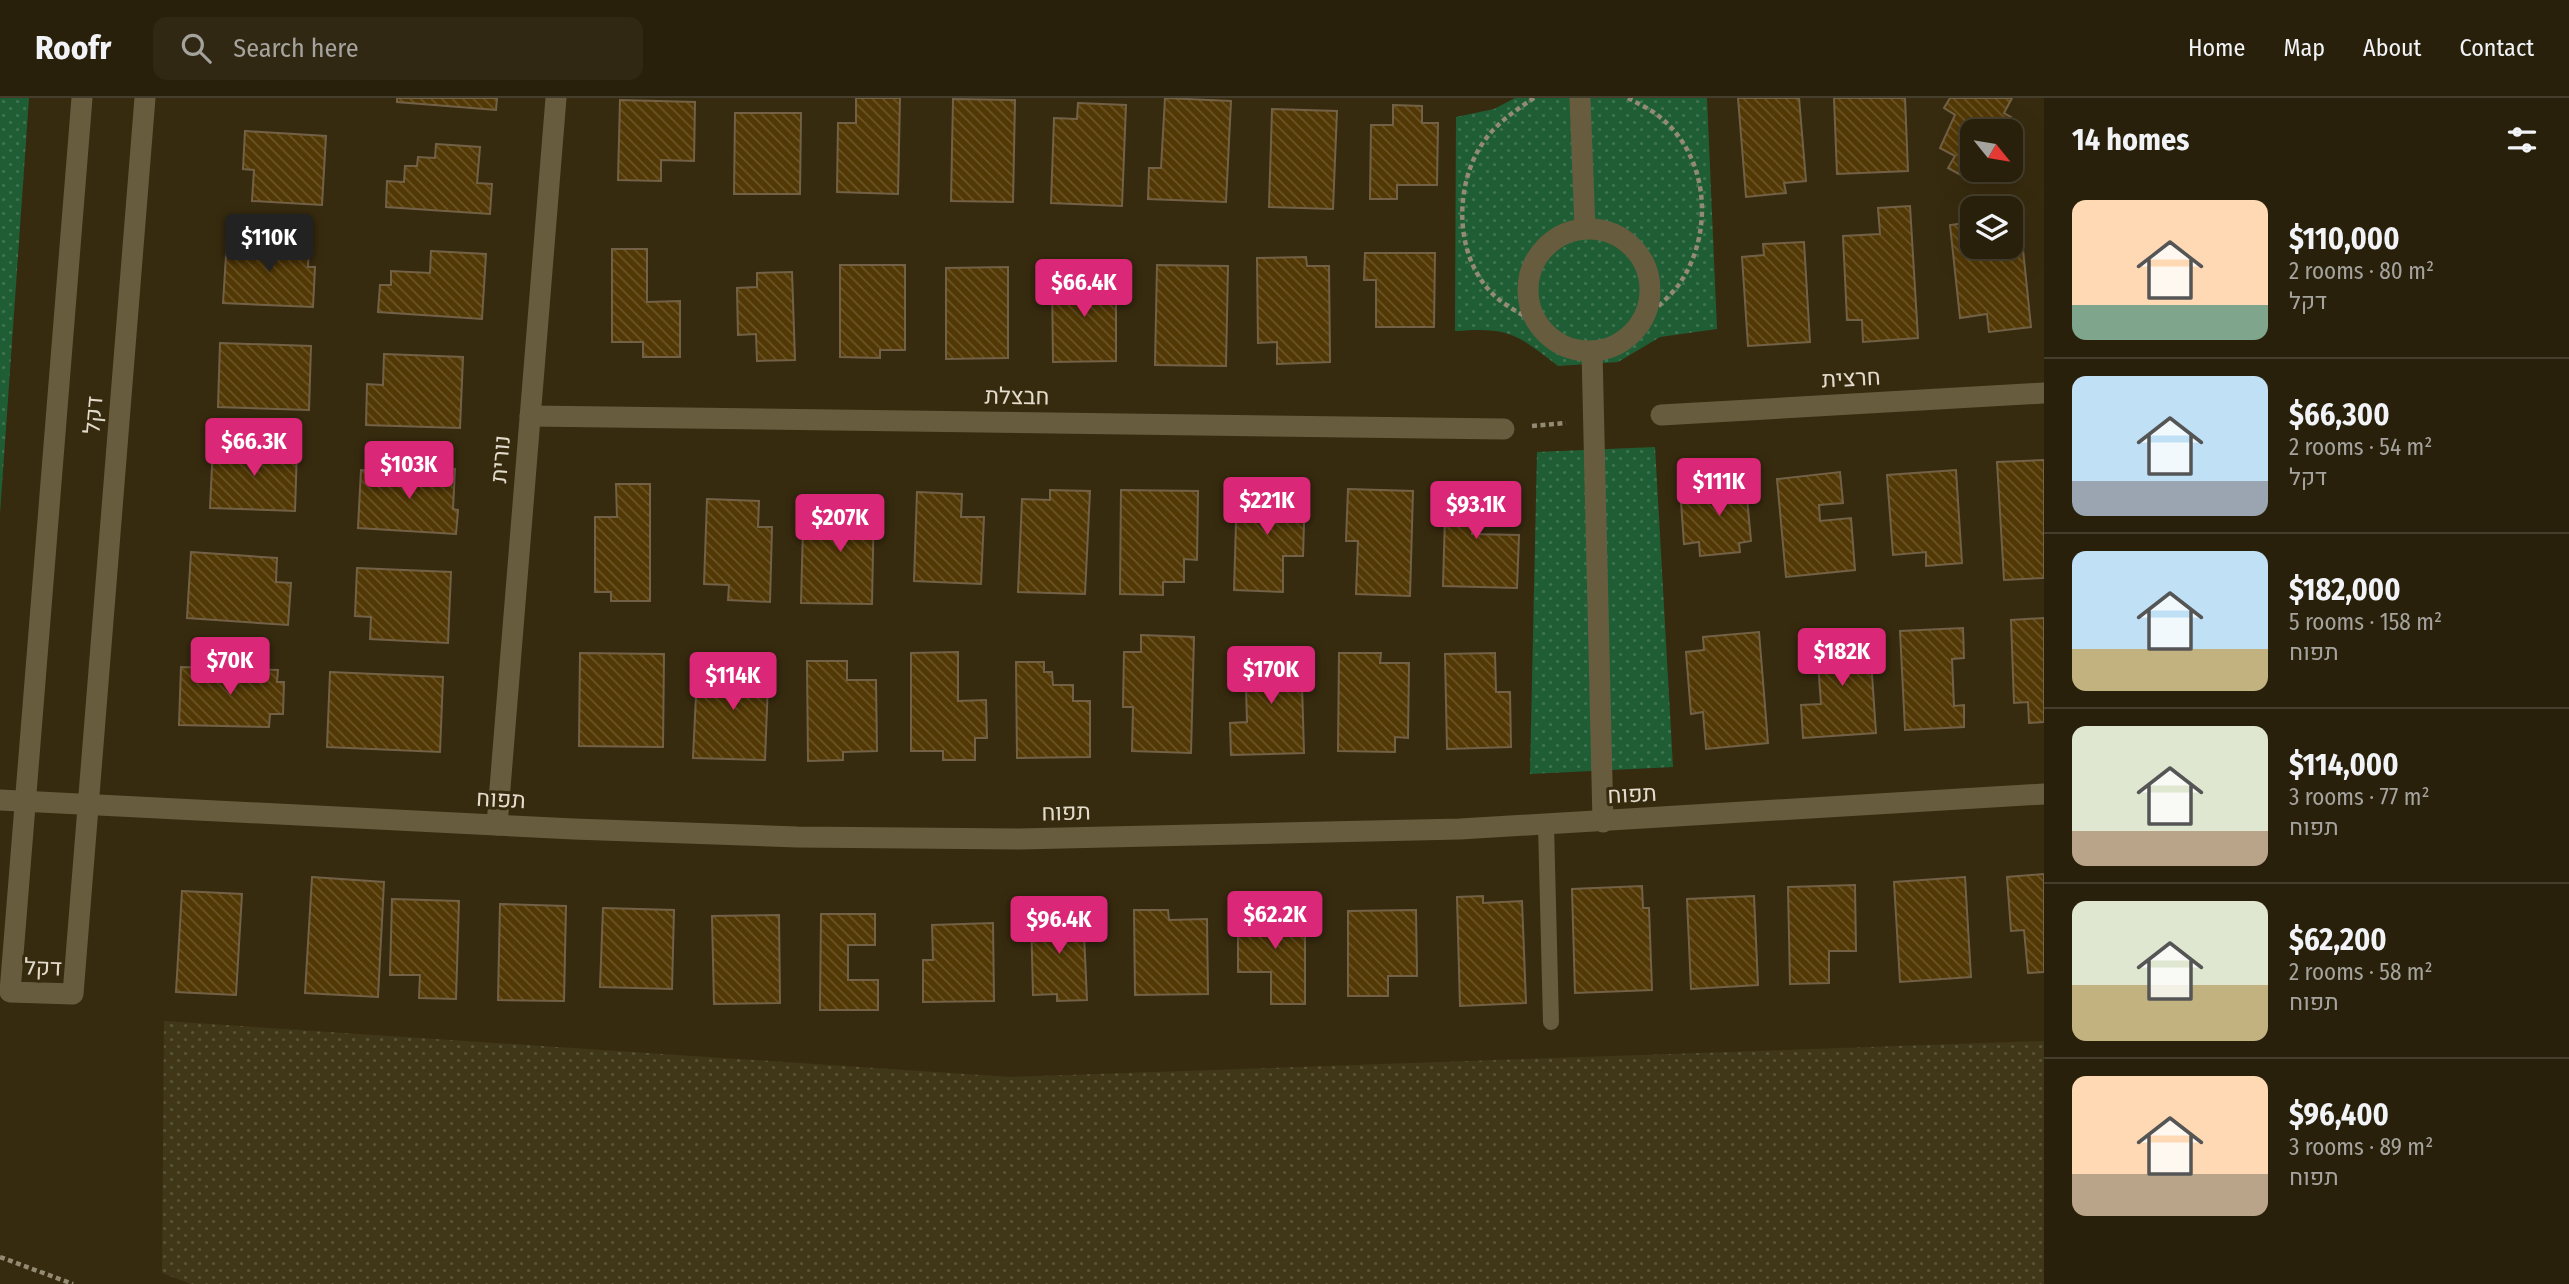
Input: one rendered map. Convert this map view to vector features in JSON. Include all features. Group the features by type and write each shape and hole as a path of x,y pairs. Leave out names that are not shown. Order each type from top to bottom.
{"street":[{"name":"דקל","path":"82,98 10,992 73,994 145,98"},
{"name":"נורית","path":"497,825 556,98"},
{"path":"1580,98 1585,229"},
{"path":"1585,229 1608,232 1637,253 1649,286 1649,298 1641,321 1625,339 1592,351 1581,351 1558,343 1538,324 1528,295 1530,271 1543,249 1562,235 1585,229"},
{"path":"1592,351 1603,822"},
{"name":"חרצית","path":"1661,415 2044,393"},
{"name":"חבצלת","path":"530,416 1504,429"},
{"name":"תפוח","path":"0,800 88,807 797,837 1019,839 1255,836 1546,825 2044,794"}],"lane":[{"path":"1546,825 1551,1022"}],"path":[{"path":"1534,98 1505,117 1479,148 1465,185 1462,225 1471,263 1496,297 1538,324"},
{"path":"1628,98 1657,114 1682,142 1699,175 1703,211 1698,248 1679,284 1641,321"},
{"path":"0,1257 73,1284"}],"sand":[{"path":"164,1021 1010,1077 2044,1041 2044,1284 191,1284 162,1273"}],"green space":[{"path":"0,98 29,98 0,514"},
{"path":"1515,98 1707,98 1717,329 1660,337 1618,362 1558,366 1532,346 1511,335 1488,330 1455,331 1456,117 1494,109"},
{"path":"1655,447 1673,767 1530,774 1537,452"}],"building":[{"path":"397,98 497,98 496,110 397,102"},
{"path":"856,98 900,98 898,194 837,192 838,123 856,123"},
{"path":"1165,98 1231,101 1226,202 1148,199 1149,168 1161,168"},
{"path":"1738,98 1799,98 1806,181 1784,183 1786,193 1746,197"},
{"path":"1834,98 1905,98 1908,171 1837,174"},
{"path":"1950,98 2012,98 2004,113 2011,117 2010,119 1960,119 1960,174 1948,168 1955,156 1940,148 1955,115 1944,108"},
{"path":"953,99 1015,100 1013,202 951,201"},
{"path":"620,100 695,102 694,161 661,160 661,181 618,180"},
{"path":"1078,103 1126,105 1122,206 1051,203 1054,118 1077,119"},
{"path":"1393,105 1422,106 1422,123 1438,123 1437,185 1397,185 1397,199 1370,199 1371,125 1393,125"},
{"path":"1272,109 1337,111 1333,209 1269,207"},
{"path":"735,113 801,113 800,194 734,194"},
{"path":"245,131 326,136 322,205 252,201 254,170 243,169"},
{"path":"436,144 480,147 477,183 492,184 490,214 386,207 387,181 404,182 405,166 417,166 418,157 435,158"},
{"path":"1910,206 1918,338 1863,342 1862,320 1847,320 1843,236 1880,234 1878,208"},
{"path":"1960,224 1960,259 2023,259 2023,249 2031,327 1989,332 1987,314 1960,318 1950,225"},
{"path":"227,240 309,243 308,267 315,267 313,307 223,303"},
{"path":"1804,242 1810,342 1748,346 1742,257 1764,255 1763,244"},
{"path":"612,249 647,249 647,302 680,301 680,357 643,357 643,342 612,342"},
{"path":"431,251 486,254 482,319 378,312 380,285 391,285 391,271 430,273"},
{"path":"1365,253 1435,253 1434,327 1376,327 1376,280 1364,280"},
{"path":"1306,257 1307,266 1329,266 1330,362 1277,364 1277,342 1258,343 1257,258"},
{"path":"840,265 905,265 905,350 880,350 880,358 840,357"},
{"path":"1157,265 1228,266 1226,366 1155,365"},
{"path":"1008,267 1008,358 946,359 946,268"},
{"path":"792,272 795,360 757,361 756,334 738,335 737,288 757,287 757,273"},
{"path":"1116,277 1116,361 1053,362 1052,278"},
{"path":"220,343 311,346 309,410 218,407"},
{"path":"384,354 463,357 460,428 366,425 367,384 383,385"},
{"path":"213,446 297,448 295,511 210,508"},
{"path":"2044,460 2044,578 2004,580 1997,462"},
{"path":"420,467 455,469 453,509 458,510 456,534 358,528 361,470 420,473"},
{"path":"1956,470 1962,563 1926,566 1926,552 1893,555 1887,475"},
{"path":"1840,472 1843,503 1819,505 1820,521 1851,518 1855,570 1786,577 1777,479"},
{"path":"1745,476 1751,541 1739,543 1740,552 1700,556 1699,542 1684,544 1681,502 1711,499 1709,480"},
{"path":"1446,482 1498,483 1497,511 1473,510 1472,534 1519,535 1517,588 1443,586"},
{"path":"616,484 650,484 650,601 611,601 611,592 595,592 595,517 617,517"},
{"path":"1237,489 1305,490 1303,556 1283,556 1283,592 1234,590"},
{"path":"1348,489 1413,491 1410,596 1356,594 1358,541 1346,541"},
{"path":"1050,490 1090,491 1085,594 1018,592 1022,499 1050,500"},
{"path":"1121,490 1198,491 1197,560 1184,559 1184,582 1163,582 1163,595 1120,594"},
{"path":"917,492 962,494 961,517 984,517 981,584 914,581"},
{"path":"821,498 874,499 872,604 801,603 803,528 820,528"},
{"path":"707,499 759,501 758,527 772,527 770,602 728,600 729,585 704,584"},
{"path":"191,552 277,558 276,582 291,583 288,625 187,618"},
{"path":"357,568 451,572 448,643 370,639 371,617 355,616"},
{"path":"2044,618 2044,722 2029,723 2028,702 2014,703 2011,620"},
{"path":"1963,628 1964,658 1952,659 1954,706 1964,705 1964,727 1905,730 1900,631"},
{"path":"1869,631 1876,733 1803,738 1801,705 1821,704 1816,635"},
{"path":"1759,632 1768,743 1706,749 1703,712 1691,714 1686,652 1704,650 1703,637"},
{"path":"1141,635 1194,637 1191,753 1132,751 1133,707 1123,707 1124,652 1141,652"},
{"path":"1301,650 1304,753 1231,755 1230,723 1247,722 1245,652"},
{"path":"958,652 958,701 986,700 987,738 975,738 975,760 943,760 943,751 911,751 911,653"},
{"path":"580,653 664,654 663,747 579,746"},
{"path":"1339,653 1381,653 1380,663 1409,663 1408,738 1395,737 1395,752 1338,751"},
{"path":"1495,653 1496,692 1510,692 1511,747 1447,749 1445,654"},
{"path":"731,655 769,656 765,760 693,758 697,675 731,676"},
{"path":"807,661 847,661 847,680 876,680 877,751 843,752 843,760 808,761"},
{"path":"1016,662 1044,662 1044,672 1052,672 1053,685 1073,685 1073,701 1090,701 1090,757 1017,758"},
{"path":"181,667 278,670 277,682 284,682 283,714 270,714 269,727 179,725"},
{"path":"330,672 443,677 440,752 327,747"},
{"path":"2044,874 2044,972 2028,973 2024,930 2011,931 2007,877"},
{"path":"312,877 384,882 378,997 305,993"},
{"path":"1965,877 1971,977 1900,982 1894,882"},
{"path":"1855,885 1856,951 1829,951 1829,983 1790,984 1788,887"},
{"path":"1642,886 1643,908 1649,908 1652,990 1575,993 1572,889"},
{"path":"182,891 242,894 236,995 176,992"},
{"path":"1483,896 1483,903 1522,901 1526,1003 1460,1006 1457,897"},
{"path":"1754,896 1758,985 1691,989 1687,899"},
{"path":"392,899 459,901 456,999 419,998 420,975 390,975"},
{"path":"500,904 566,906 564,1001 498,1000"},
{"path":"603,908 674,910 672,989 600,987"},
{"path":"1134,910 1168,910 1169,920 1207,919 1208,994 1135,995"},
{"path":"1416,910 1417,976 1388,976 1388,996 1348,996 1348,911"},
{"path":"1238,911 1305,911 1305,1004 1271,1004 1271,972 1238,972"},
{"path":"1083,912 1087,1000 1057,1001 1057,994 1033,995 1031,914"},
{"path":"821,914 875,914 875,945 848,945 848,980 878,980 878,1010 820,1010"},
{"path":"779,915 780,1003 714,1004 712,916"},
{"path":"993,923 994,1001 923,1002 923,960 933,960 932,925"}]}
